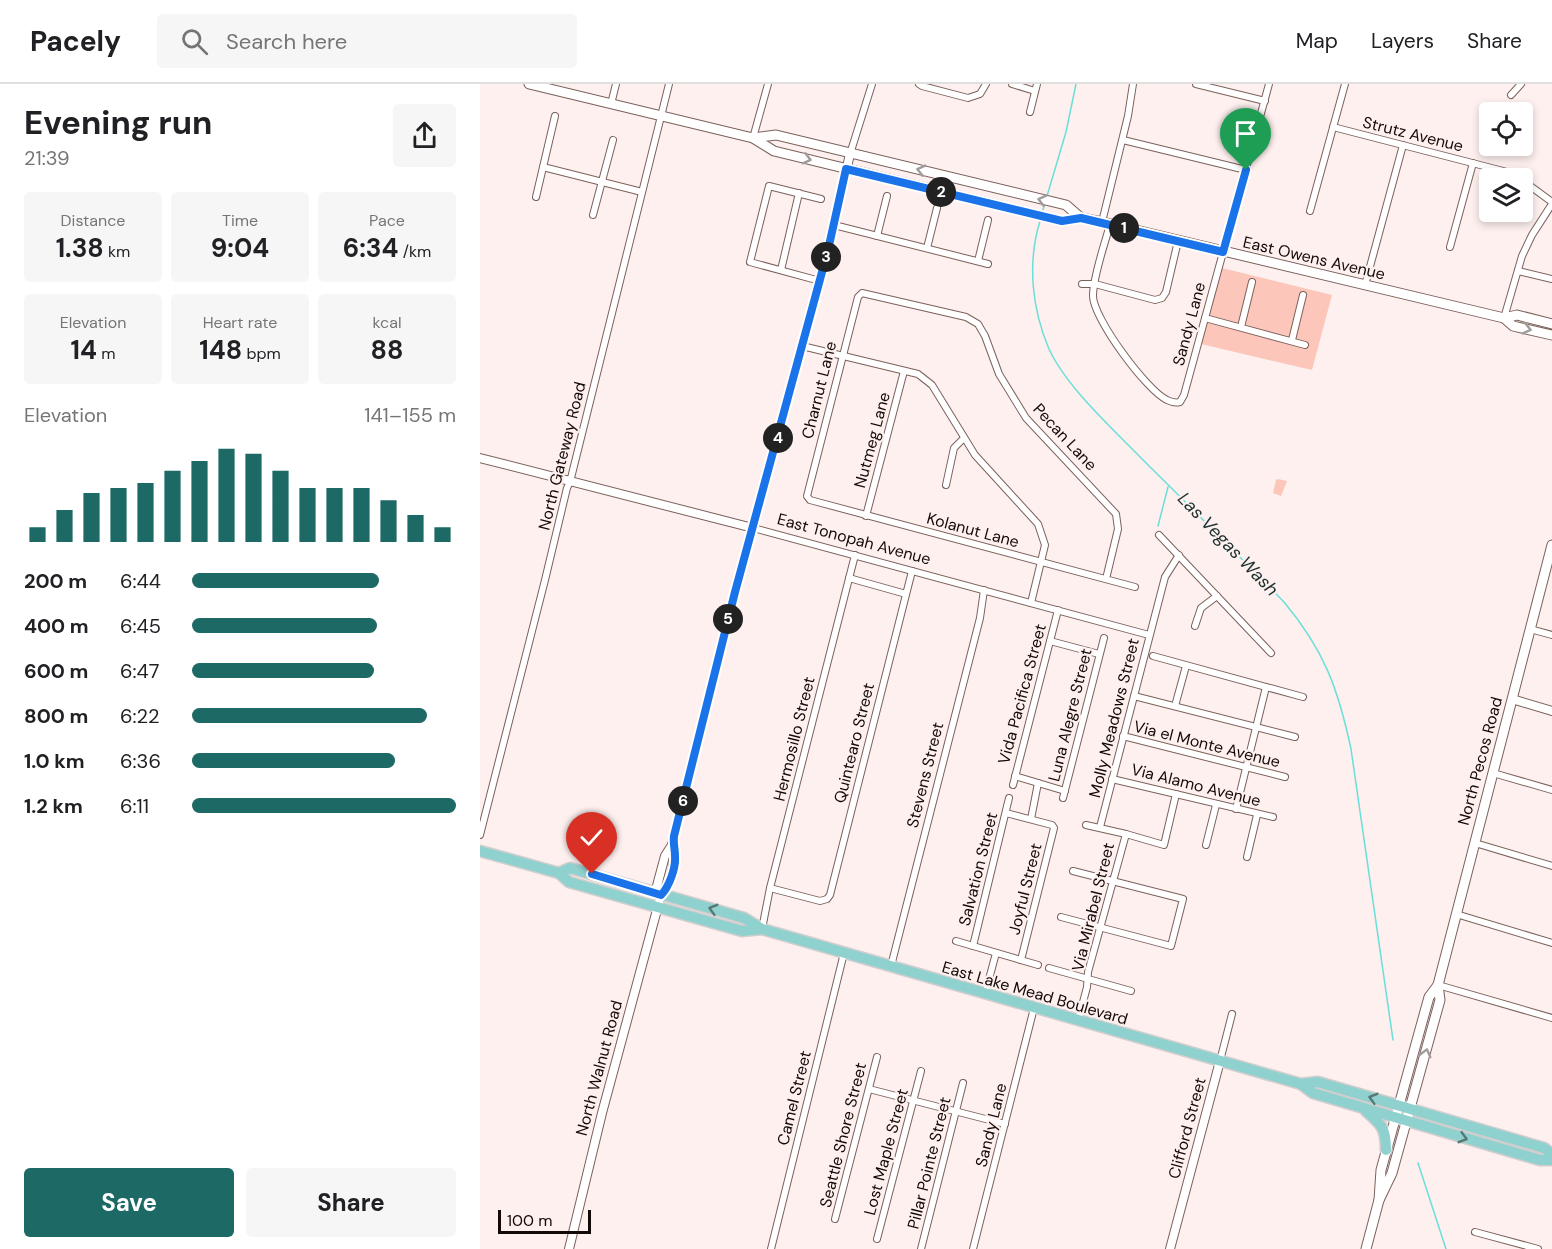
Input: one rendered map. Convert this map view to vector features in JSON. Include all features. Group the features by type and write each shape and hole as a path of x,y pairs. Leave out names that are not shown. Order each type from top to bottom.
{"main road":[{"name":"East Owens Avenue","path":"529,84 753,138 774,151 1014,210 1062,221 1081,218 1106,223 1504,318 1517,315 1552,324"},
{"name":"East Owens Avenue","path":"753,138 776,135 1019,194 1066,206 1081,218"},
{"name":"East Owens Avenue","path":"1504,318 1513,326 1552,335"},
{"name":"North Pecos Road","path":"1366,1249 1379,1200 1392,1173 1440,1000 1438,985 1552,545"},
{"name":"East Lake Mead Boulevard","path":"480,851 559,873 569,882 742,932 762,929"},
{"name":"East Lake Mead Boulevard","path":"559,873 570,868 744,918 762,929 1301,1084 1313,1093 1395,1118 1540,1160 1552,1160"},
{"name":"North Pecos Road","path":"1379,1200 1381,1170 1386,1150 1429,997 1438,985"},
{"name":"East Lake Mead Boulevard","path":"1301,1084 1318,1082 1544,1148 1552,1154"},
{"path":"1361,1107 1382,1126 1386,1150"}],"street":[{"path":"611,104 616,84"},
{"name":"North Gateway Road","path":"480,835 669,84"},
{"path":"753,138 768,84"},
{"path":"850,154 872,84"},
{"path":"920,85 968,98 980,94 986,84"},
{"path":"1012,84 1036,88 1030,112"},
{"path":"1095,284 1133,84"},
{"path":"1196,84 1265,101"},
{"name":"Sandy Lane","path":"1095,284 1093,296 1100,318 1131,364 1166,400 1180,402 1184,395 1269,84"},
{"path":"1310,211 1345,84"},
{"path":"1511,95 1521,84"},
{"path":"536,197 555,116"},
{"name":"Strutz Avenue","path":"1333,127 1492,168"},
{"path":"593,215 613,140"},
{"path":"1123,140 1246,170"},
{"path":"1365,285 1403,145"},
{"name":"North Walnut Road","path":"569,1249 599,1124 658,908 661,895 657,886 658,882 665,856 672,845 735,592 820,281 850,154"},
{"path":"1450,247 1473,163"},
{"path":"543,167 642,192"},
{"path":"820,281 750,262 769,186 821,198"},
{"name":"Strutz Avenue","path":"1533,188 1552,203"},
{"path":"780,270 799,193"},
{"path":"877,236 887,196"},
{"path":"1504,318 1532,235 1552,203"},
{"path":"927,248 937,208"},
{"path":"978,261 988,220"},
{"path":"834,225 988,264"},
{"path":"1082,284 1095,284 1155,300 1162,298 1166,292 1178,241"},
{"path":"1518,271 1552,279"},
{"path":"1241,327 1252,282"},
{"name":"Charnut Lane","path":"807,496 842,356 858,297 862,293"},
{"name":"Pecan Lane","path":"862,293 966,317 978,324 985,336 999,374 1026,418 1116,514 1118,529 1106,579"},
{"path":"1292,340 1303,295"},
{"path":"1205,318 1305,345"},
{"path":"802,346 918,374 932,384 964,438 993,477 1038,524 1045,545 1031,603"},
{"name":"Nutmeg Lane","path":"866,516 904,371"},
{"path":"946,485 954,448 964,438"},
{"name":"East Tonopah Avenue","path":"480,458 753,528 1149,635"},
{"name":"Kolanut Lane","path":"807,496 815,503 1135,587"},
{"path":"1159,535 1270,653"},
{"name":"Hermosillo Street","path":"762,929 770,888 855,555"},
{"name":"Molly Meadows Street","path":"1100,827 1165,577 1179,555"},
{"name":"Quintearo Street","path":"770,888 820,901 827,899 836,872 912,571"},
{"path":"849,578 906,594"},
{"name":"Stevens Street","path":"891,966 980,618 984,590"},
{"path":"1195,626 1201,608 1217,596"},
{"name":"Vida Pacifica Street","path":"1012,785 1058,610"},
{"path":"1530,629 1552,635"},
{"name":"Luna Alegre Street","path":"1038,783 1064,794 1104,638"},
{"path":"1050,642 1099,654"},
{"path":"1153,656 1303,697"},
{"path":"1175,706 1186,666"},
{"path":"1236,809 1266,687"},
{"path":"1134,696 1295,737"},
{"path":"1512,699 1552,711"},
{"name":"Via el Monte Avenue","path":"1123,736 1285,777"},
{"path":"1493,773 1552,790"},
{"path":"1006,813 1031,819 1038,783 1015,776"},
{"name":"Via Alamo Avenue","path":"1112,779 1273,818"},
{"path":"1086,825 1164,845 1176,795"},
{"name":"Salvation Street","path":"973,946 1009,798"},
{"path":"1206,846 1216,805"},
{"path":"1247,857 1257,815"},
{"name":"Joyful Street","path":"1021,960 1054,828 1053,825 1031,819"},
{"name":"Via Mirabel Street","path":"1078,1021 1088,972 1126,834"},
{"path":"1475,843 1552,866"},
{"path":"1061,916 1171,946 1183,900 1073,871"},
{"path":"1456,914 1552,943"},
{"path":"956,941 1038,965"},
{"name":"Camel Street","path":"771,1249 844,953"},
{"path":"985,994 996,953"},
{"path":"1049,968 1131,991"},
{"path":"1438,985 1552,1018"},
{"name":"Sandy Lane","path":"973,1249 1034,1008"},
{"name":"Clifford Street","path":"1170,1249 1232,1014"},
{"name":"Seattle Shore Street","path":"835,1219 877,1057"},
{"name":"Lost Maple Street","path":"877,1239 921,1071"},
{"name":"Pillar Pointe Street","path":"921,1249 963,1083"},
{"path":"869,1089 1005,1124"},
{"path":"1476,1232 1538,1249"}],"shaded area":[{"path":"1222,268 1332,295 1312,370 1201,344"},
{"path":"1278,479 1287,481 1281,496 1273,493"}],"waterway":[{"name":"Las Vegas Wash","path":"1047,196 1066,132 1076,84"},
{"name":"Las Vegas Wash","path":"1042,213 1045,203"},
{"name":"Las Vegas Wash","path":"1040,221 1034,253 1033,286 1043,334 1057,364 1067,379 1105,422 1284,602 1310,637 1328,671 1341,707 1351,749 1393,1040"},
{"path":"1158,526 1168,487"},
{"name":"Las Vegas Wash","path":"1418,1163 1446,1249"}],"route":[{"path":"592,874 661,895 667,889 675,858 672,845 674,836 735,592 828,250 846,169 1062,221 1081,218 1223,252 1246,170"}]}
